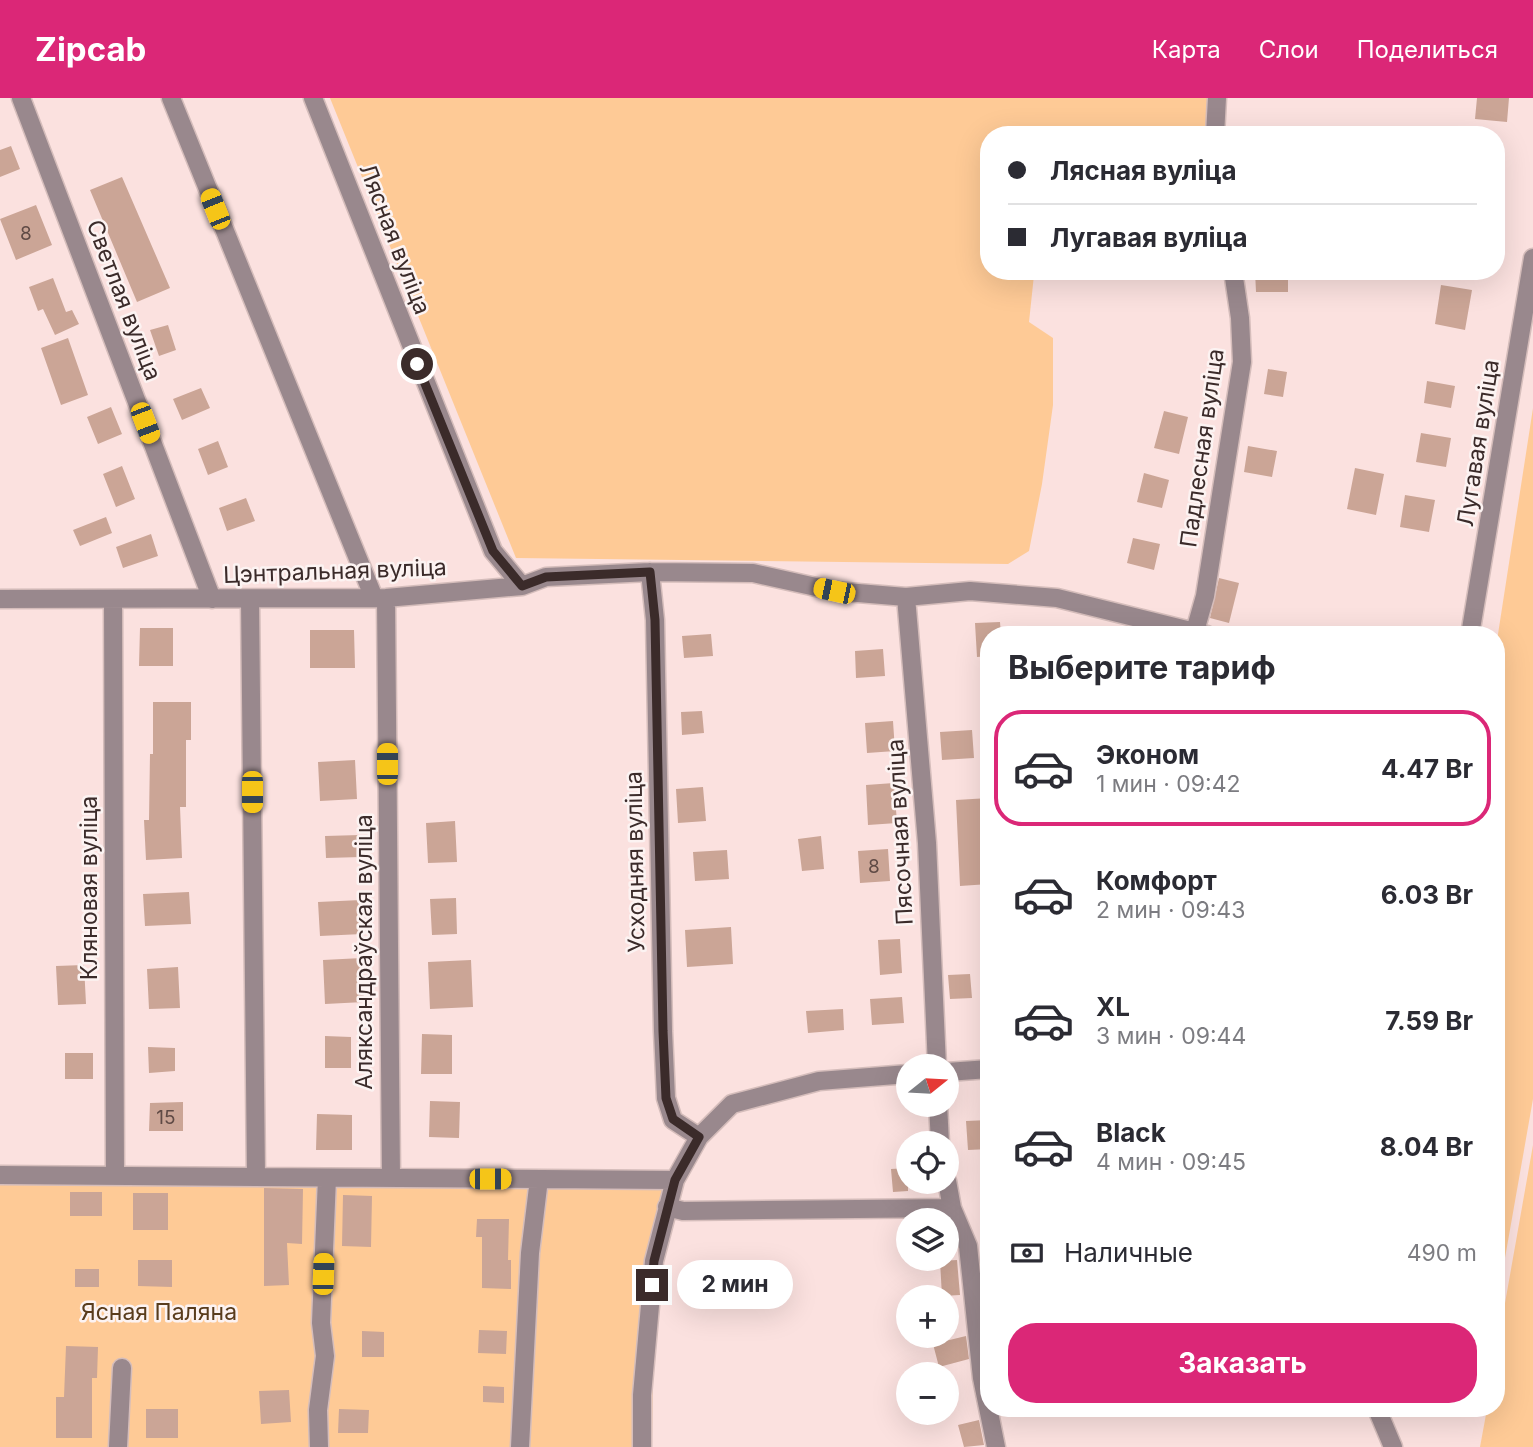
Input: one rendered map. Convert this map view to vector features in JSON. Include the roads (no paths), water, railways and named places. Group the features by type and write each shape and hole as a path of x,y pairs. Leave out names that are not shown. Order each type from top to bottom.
{"street":[{"name":"Светлая вуліца","path":"21,98 212,599"},
{"path":"171,98 380,598"},
{"name":"Лясная вуліца","path":"313,98 493,551 522,586"},
{"path":"1215,126 1217,98"},
{"name":"Лугавая вуліца","path":"1472,626 1533,258"},
{"name":"Падлесная вуліца","path":"1202,626 1242,362 1240,318 1234,280"},
{"name":"Цэнтральная вуліца","path":"0,599 380,598 522,586 546,577 650,572 753,573 834,591 906,597 970,591 1057,598 1172,626"},
{"name":"Усходняя вуліца","path":"650,572 655,620 666,1098 673,1119 699,1137"},
{"name":"Пясочная вуліца","path":"906,597 927,843 936,1054"},
{"name":"Аляксандраўская вуліца","path":"380,598 391,1178"},
{"name":"Кляновая вуліца","path":"113,599 115,1176"},
{"path":"250,599 256,1177"},
{"path":"959,1071 980,1070"},
{"path":"642,1447 642,1395 654,1261 675,1180 699,1137 732,1104 819,1080 896,1075"},
{"path":"0,1175 675,1180"},
{"path":"319,1447 318,1410 325,1356 321,1322 327,1178"},
{"path":"520,1447 530,1253 539,1179"},
{"path":"949,1194 952,1208"},
{"path":"667,1207 683,1211 896,1209"},
{"path":"959,1225 968,1246 980,1359"},
{"path":"118,1447 122,1368"},
{"path":"990,1417 996,1447"},
{"path":"1380,1417 1393,1447"}],"park label":[{"name":"Ясная Паляна","path":"159,1312"}]}
